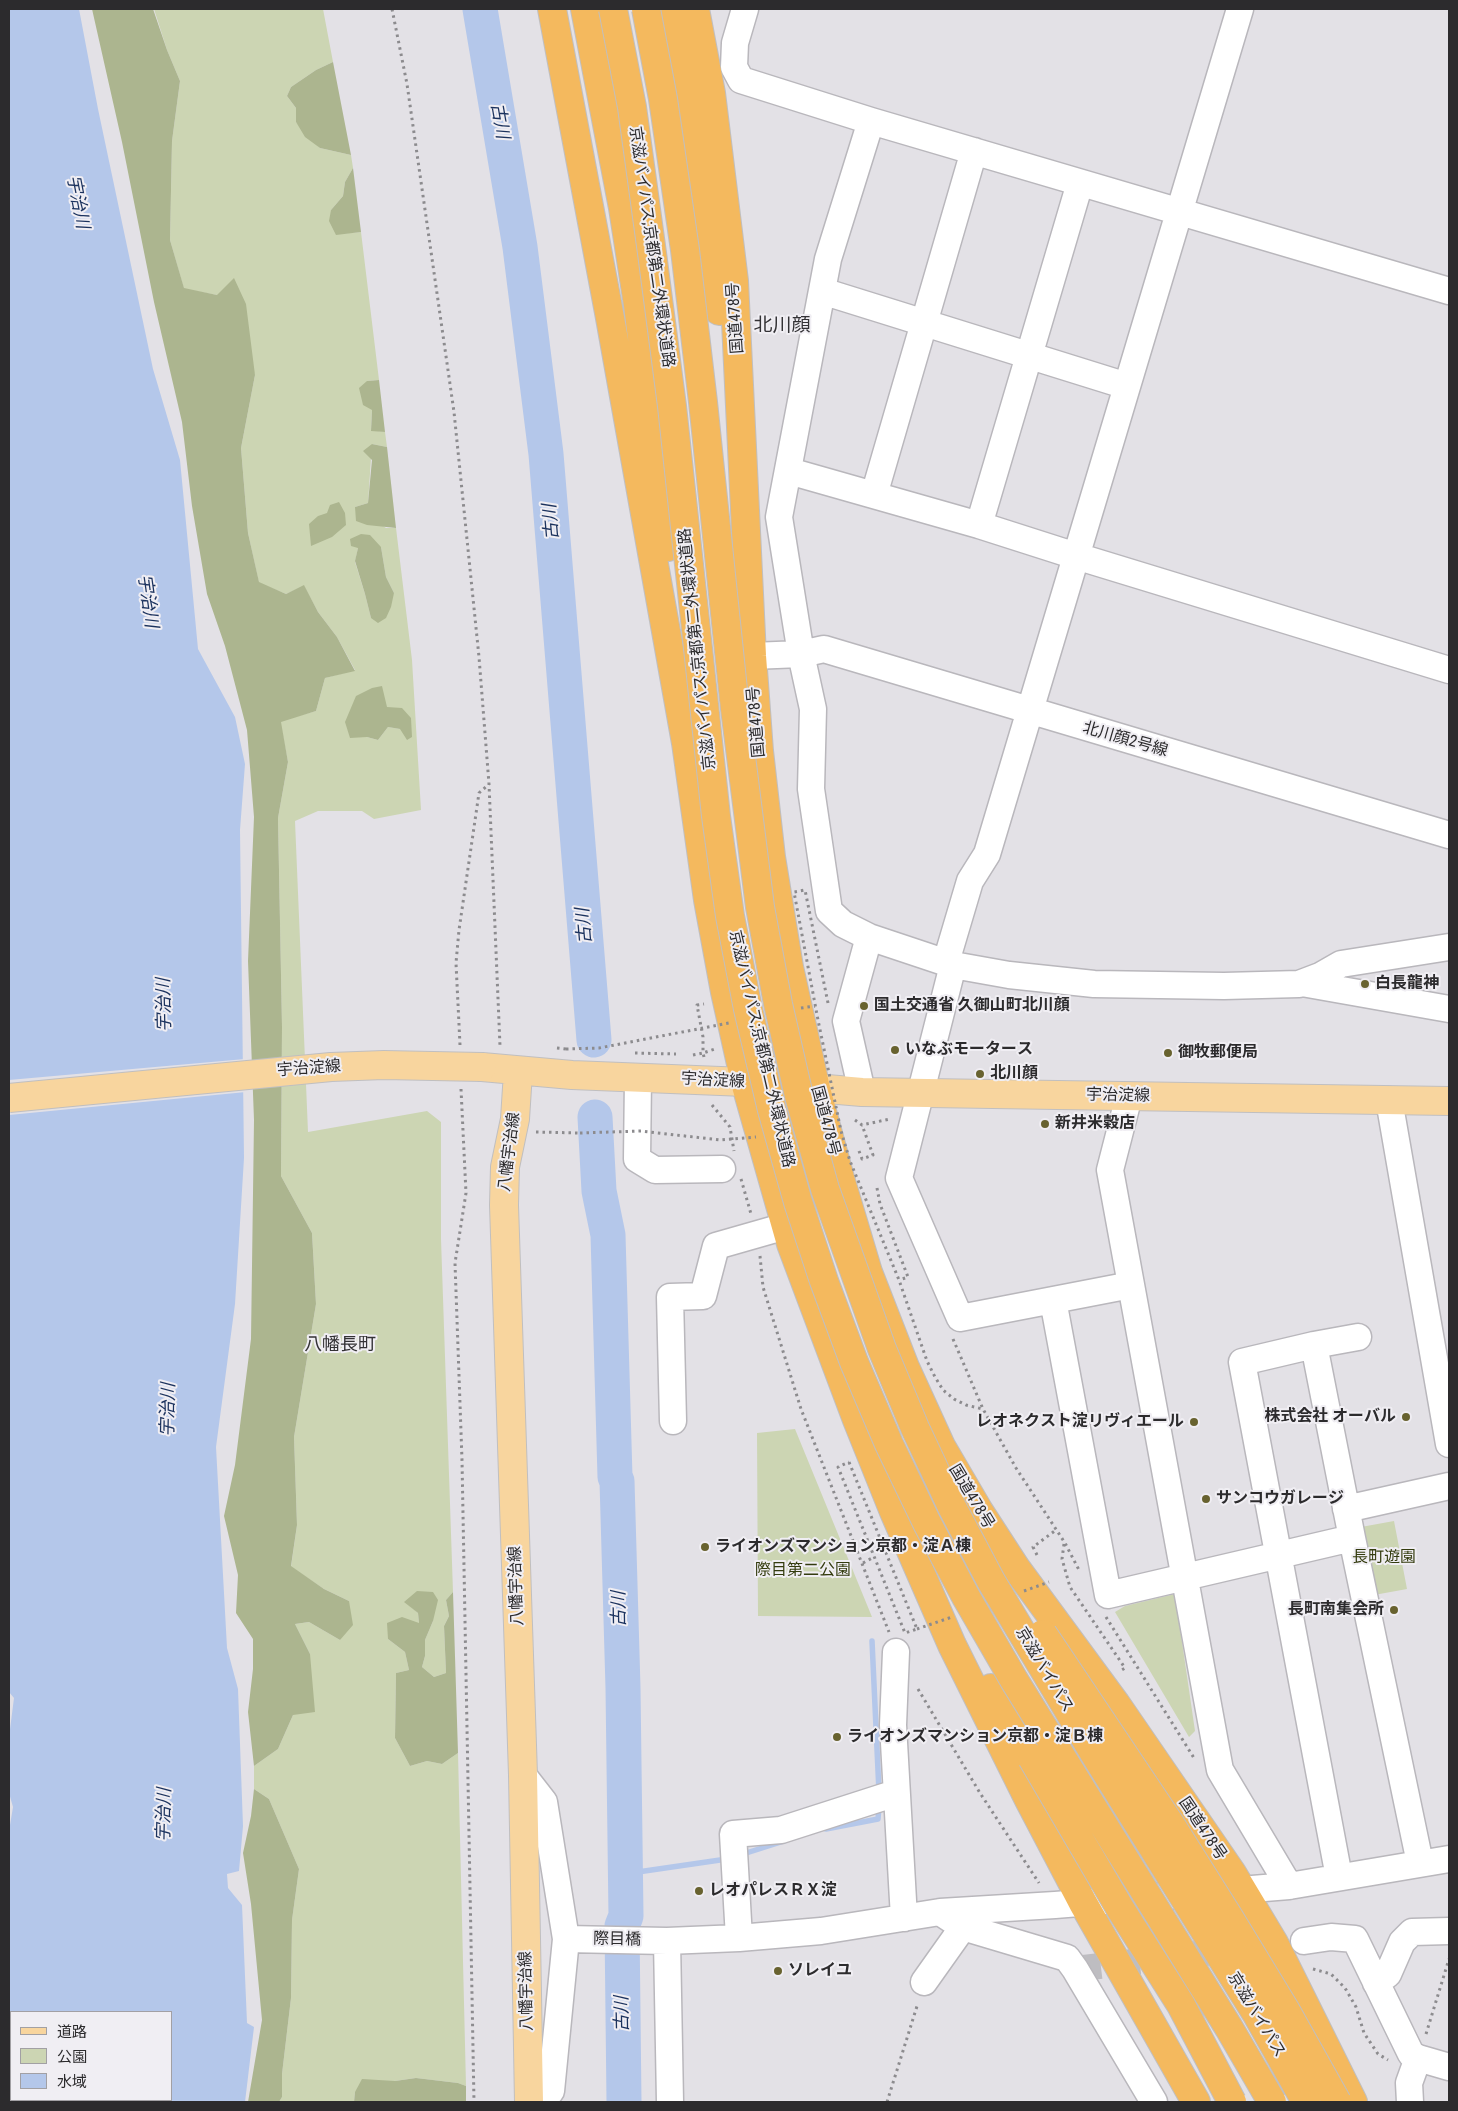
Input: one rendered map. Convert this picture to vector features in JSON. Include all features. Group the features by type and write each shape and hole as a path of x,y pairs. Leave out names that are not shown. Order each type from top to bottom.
{"highway":[{"path":"552,9 610,318 686,743 708,900 745,1082 786,1226 856,1420 948,1637 1011,1765 1083,1903 1196,2102"},
{"path":"586,9 623,208 638,305 673,585 686,743"},
{"name":"京滋バイパス;京都第二外環状道路","path":"613,9 632,107 672,406 715,807 730,916 748,1009 772,1110 798,1202 824,1281"},
{"name":"京滋バイパス;京都第二外環状道路","path":"646,9 663,99 685,250 736,718 760,906 778,1004 799,1096 825,1190 852,1269"},
{"path":"672,9 716,285 746,527"},
{"name":"国道478号","path":"695,9 712,93 734,281 752,656 759,751 770,857 789,967 816,1089 868,1272 905,1366 941,1446 979,1512 1016,1568 1155,1760 1243,1891 1274,1943 1353,2102"},
{"name":"京滋バイパス","path":"852,1269 882,1350 915,1428 952,1507 991,1581 1094,1754 1256,2013 1306,2102"},
{"name":"京滋バイパス","path":"824,1281 854,1362 889,1444 927,1523 966,1597 1024,1697 1181,1949 1272,2102"},
{"path":"856,1420 976,1660 1121,1910 1181,2005 1232,2102"},
{"path":"941,1446 972,1514 1005,1573 1043,1634 1169,1822 1230,1919 1286,2011 1336,2102"}],"main road":[{"name":"宇治淀線","path":"9,1098 331,1067 394,1065 482,1067 518,1072 745,1082 816,1089 920,1094 1449,1101"},
{"name":"八幡宇治線","path":"518,1072 515,1119 505,1167 504,1205 523,1775 529,2102"}],"street":[{"path":"745,9 734,43 734,67 741,80 974,152 1449,291"},
{"path":"1131,1285 960,1318 899,1178 970,881 987,854 1240,9"},
{"path":"712,93 735,92 803,115 841,112"},
{"path":"871,121 828,259 779,517 801,654 813,709 811,789 828,911 843,924 869,937 949,964 1009,975 1094,984 1224,986 1302,983 1449,1010"},
{"path":"874,495 974,152"},
{"path":"979,525 1080,183"},
{"path":"822,291 1127,386"},
{"path":"789,471 979,525 1449,670"},
{"name":"北川顔2号線","path":"752,656 801,654 824,649 1030,712 1449,835"},
{"path":"862,1092 846,1022 869,937"},
{"path":"1302,983 1320,976 1341,964 1449,947"},
{"path":"638,1078 637,1159 655,1170 733,1168"},
{"path":"1129,1096 1110,1170 1220,1770 1290,1886"},
{"path":"1389,1100 1449,1444"},
{"path":"674,1421 670,1297 703,1296 716,1246 786,1226"},
{"path":"1053,1300 1108,1595 1352,1538"},
{"path":"1339,1878 1242,1362 1358,1337"},
{"path":"1314,1345 1346,1509 1420,1863"},
{"path":"1346,1509 1449,1486"},
{"path":"896,1652 893,1726 904,1918"},
{"path":"523,1775 544,1802 566,1939 551,2091 541,2102"},
{"path":"739,1938 734,1834 782,1830 896,1793"},
{"name":"際目橋","path":"566,1939 667,1941 739,1938 821,1931 940,1912 1083,1903 1290,1886 1449,1859"},
{"path":"940,1912 963,1927 1054,1952 1066,1958 1076,1969 1154,2102"},
{"path":"924,1982 963,1927"},
{"path":"1376,1983 1388,1974 1402,1942 1412,1932 1449,1931"},
{"path":"1304,1941 1332,1937 1355,1939 1411,2054 1406,2061 1410,2082 1410,2102"},
{"path":"667,1941 670,2102"},
{"path":"1406,2061 1449,2067"}],"path":[{"path":"392,9 407,84 454,412 479,657 488,784 501,1055 518,1072"},
{"path":"460,1049 456,963 459,930 479,793 488,784"},
{"path":"828,1003 806,890 794,892 843,1140 899,1280 927,1361 935,1377 944,1390 954,1399 966,1405 983,1408"},
{"path":"703,1053 703,1038 697,1005 707,1004"},
{"path":"797,1009 816,1006"},
{"path":"711,1018 713,1026"},
{"path":"566,1048 599,1048 732,1022"},
{"path":"462,1088 466,1193 455,1263 462,1470 474,2102"},
{"path":"712,1105 730,1127 733,1168 757,1234 763,1287 801,1409 863,1563 896,1652"},
{"path":"862,1125 894,1118"},
{"path":"855,1120 862,1125 873,1155 862,1159 856,1144"},
{"path":"533,1128 537,1133 641,1131 720,1140 765,1137"},
{"path":"832,1132 841,1131"},
{"path":"843,1140 848,1138"},
{"path":"877,1187 880,1204 908,1277 899,1280"},
{"path":"953,1338 983,1408 1016,1468 1065,1543 1083,1578"},
{"path":"849,1462 917,1629 905,1633 874,1557 838,1466 849,1462"},
{"path":"1037,1556 1033,1546 1056,1530"},
{"path":"1065,1543 1062,1559 1070,1587 1125,1668 1115,1674"},
{"path":"863,1563 874,1557"},
{"path":"1045,1573 1054,1590"},
{"path":"1103,1611 1196,1761"},
{"path":"916,1686 985,1802 1028,1868 1055,1905"},
{"path":"1308,1966 1330,1974 1345,1988 1356,2008 1364,2033 1378,2054 1406,2061 1449,1959"},
{"path":"887,2102 924,1982"}],"green space":[{"path":"92,9 153,9 180,81 172,141 170,240 184,288 217,295 234,278 246,304 255,375 241,448 248,533 259,582 286,594 304,585 318,612 337,637 355,671 325,678 316,711 281,722 288,762 278,818 282,1027 281,1176 312,1233 316,1304 294,1437 297,1525 291,1566 324,1589 349,1601 353,1625 340,1640 309,1622 295,1624 310,1654 315,1712 293,1715 278,1749 254,1766 248,1712 253,1669 253,1639 236,1613 238,1575 224,1516 235,1465 251,1339 254,1120 248,961 254,817 247,730 225,646 207,594 192,506 182,422 154,302 122,142"},
{"path":"154,9 323,9 333,62 316,70 291,87 287,96 296,108 296,122 320,148 351,155 353,168 345,182 343,196 331,210 336,234 361,232 379,380 367,381 372,410 371,430 385,432 387,447 372,444 368,503 355,507 386,528 396,528 412,660 421,810 374,819 362,811 318,811 295,821 308,1132 427,1111 441,1122 441,1239 453,1592 446,1600 449,1616 444,1626 446,1673 434,1677 422,1667 425,1656 425,1640 433,1621 405,1601 418,1613 419,1623 388,1623 388,1639 405,1652 409,1670 396,1673 395,1738 410,1766 427,1761 442,1764 458,1753 466,2086 458,2083 416,2078 395,2081 355,2092 354,2102 279,2102 282,2097 282,2074 291,1998 292,1920 299,1869 269,1799 254,1789 254,1766 278,1749 293,1715 310,1654 295,1624 309,1622 340,1640 349,1601 324,1589 291,1567 297,1525 294,1437 316,1304 312,1233 281,1176 282,1027 278,818 288,762 280,721 316,711 325,678 355,670 337,637 318,612 304,586 286,594 259,583 248,533 241,448 255,375 217,295 184,289 170,240 172,141 180,81 167,50","holes":["381,547 386,577 394,593 371,618 355,562 358,548","402,708 400,729 388,727 378,740 367,737"]},
{"path":"333,62 351,155 320,148 305,137 296,122 296,108 287,96 291,87 316,70"},
{"path":"353,168 361,232 336,235 329,221 331,210 343,196 345,182"},
{"path":"379,380 385,432 371,431 372,410 363,405 359,388 367,381"},
{"path":"372,444 387,447 396,528 367,525 356,521 355,507 368,503 372,460 363,451"},
{"path":"339,502 345,513 346,525 332,537 311,546 309,524 318,516 327,513 330,505"},
{"path":"361,534 370,535 381,547 386,577 394,593 386,618 378,623 371,618 355,561 358,548 351,546 350,539"},
{"path":"382,686 387,707 402,708 411,718 412,737 407,740 400,729 388,727 378,740 367,737 350,738 345,722 356,696 372,688"},
{"name":"際目第二公園","path":"795,1429 872,1617 758,1616 757,1433"},
{"name":"長町遊園","path":"1394,1521 1407,1589 1374,1595 1361,1527"},
{"path":"417,1591 433,1592 438,1600 433,1621 425,1640 425,1656 422,1667 434,1677 446,1673 444,1626 449,1616 446,1600 453,1592 458,1753 442,1764 427,1761 410,1766 395,1738 396,1673 409,1670 405,1652 388,1639 387,1623 402,1617 419,1623 418,1613 404,1602"},
{"path":"1175,1594 1195,1731 1189,1737 1115,1612 1125,1606"},
{"path":"254,1789 269,1799 299,1869 292,1920 291,1998 282,2074 282,2097 279,2102 248,2102 262,2020 251,1904 243,1853 251,1816"},
{"path":"416,2078 458,2083 466,2086 466,2102 354,2102 355,2092 362,2079 395,2081"}],"water":[{"name":"宇治川","path":"9,9 79,9 98,109 153,369 180,460 198,649 235,717 245,764 240,830 244,1158 235,1304 216,1447 227,1648 238,1689 243,1826 239,1871 227,1874 228,1888 242,1905 247,2023 254,2027 245,2102 9,2102 9,1831 13,1807 9,1793 9,1737 14,1698 9,1692"}],"pier":[{"path":"245,1059 246,1092 9,1115 9,1080"}],"waterway":[{"name":"古川","path":"480,9 520,247 546,454 594,1040"},
{"name":"古川","path":"595,1117 599,1191 608,1235 615,1477 617,1481 623,1688 626,1916 622,1926 624,2102"},
{"path":"872,1641 879,1792"},
{"path":"826,1829 878,1819 879,1806"},
{"path":"740,1855 784,1841"},
{"path":"624,1874 727,1859"}],"tunnel":[{"path":"1075,1969 1238,1949"}],"place":[{"name":"白長龍神","path":"1365,984"},
{"name":"国土交通省 久御山町北川顔","path":"864,1006"},
{"name":"いなぶモータース","path":"895,1050"},
{"name":"御牧郵便局","path":"1168,1053"},
{"name":"北川顔","path":"980,1074"},
{"name":"新井米穀店","path":"1045,1124"},
{"name":"株式会社 オーバル","path":"1406,1417"},
{"name":"レオネクスト淀リヴィエール","path":"1194,1422"},
{"name":"サンコウガレージ","path":"1206,1499"},
{"name":"ライオンズマンション京都・淀Ａ棟","path":"705,1547"},
{"name":"長町南集会所","path":"1394,1610"},
{"name":"ライオンズマンション京都・淀Ｂ棟","path":"837,1737"},
{"name":"レオパレスＲＸ淀","path":"699,1891"},
{"name":"ソレイユ","path":"778,1971"}],"district":[{"name":"北川顔","path":"782,326"},
{"name":"八幡長町","path":"340,1345"}]}
